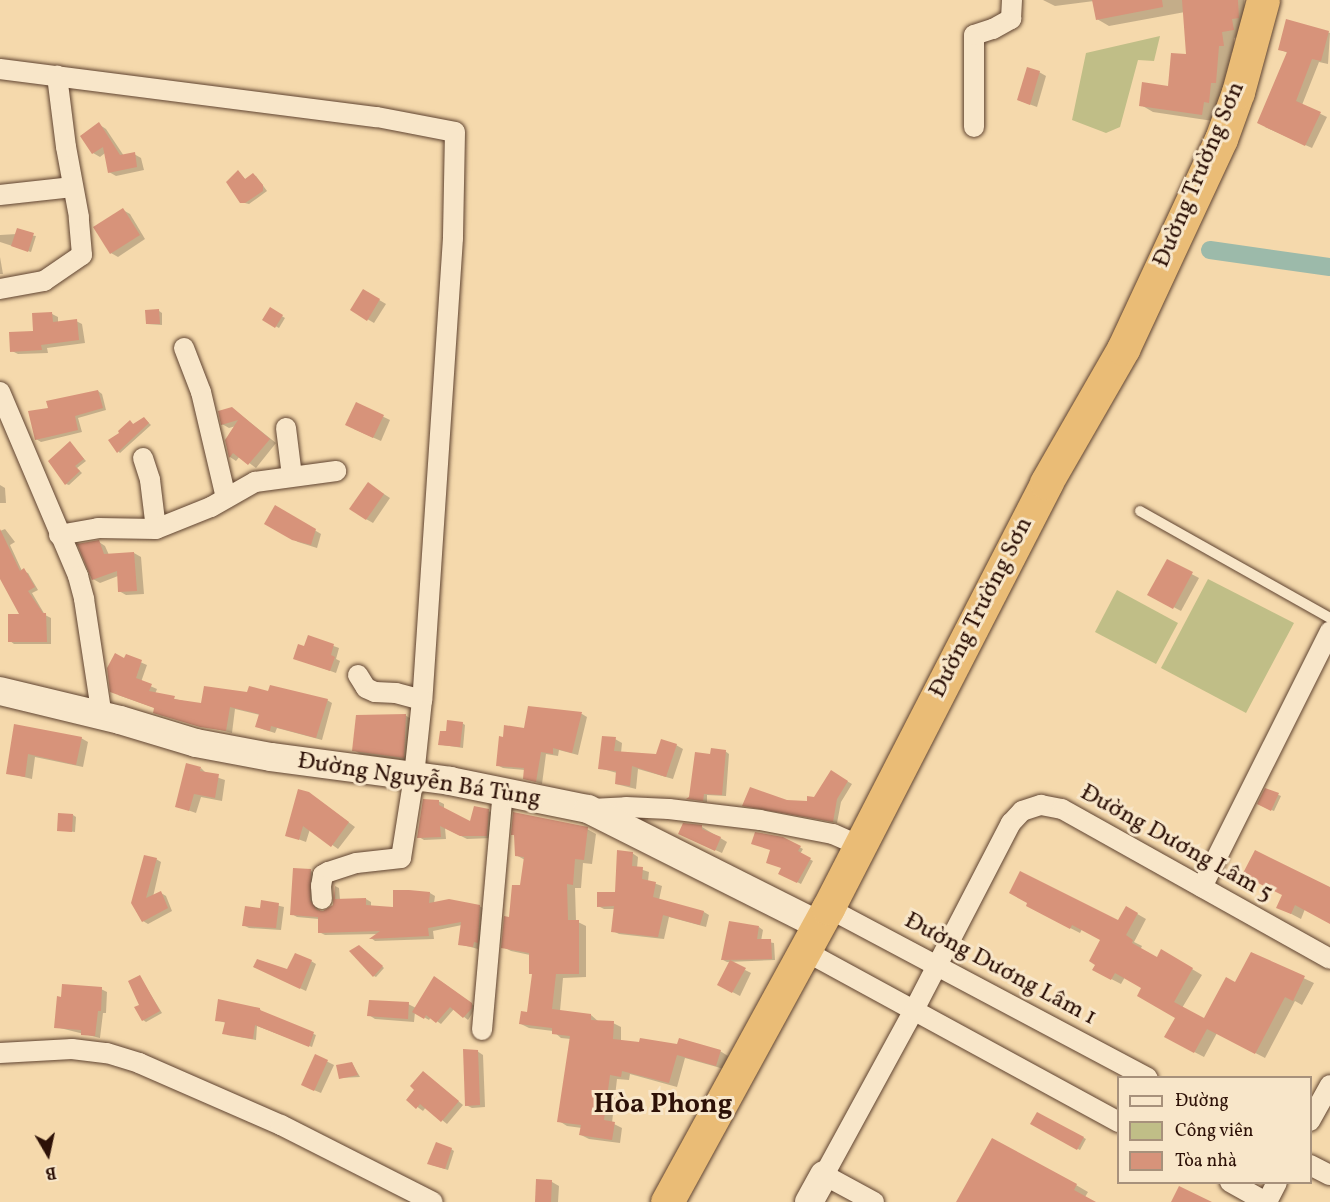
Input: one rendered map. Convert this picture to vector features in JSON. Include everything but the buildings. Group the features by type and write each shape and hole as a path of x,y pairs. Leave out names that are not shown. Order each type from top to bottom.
{"highway":[{"name":"Đường Trường Sơn","path":"668,1202 817,928 978,612 1123,349 1221,140 1238,92 1263,0"}],"main road":[{"name":"Đường Nguyễn Bá Tùng","path":"0,691 102,716 196,743 271,757 414,776 588,809 817,928"},
{"path":"809,1202 824,1175"}],"street":[{"path":"974,127 974,35 993,29 1011,19 1011,0"},
{"path":"0,69 377,117 455,132 453,238 422,700 414,776 401,858 356,863 328,872 323,876 322,899"},
{"path":"0,289 44,281 82,255 57,76"},
{"path":"0,195 73,187"},
{"path":"184,348 201,392 226,498"},
{"path":"0,392 78,576 84,599 102,716"},
{"path":"286,428 292,476"},
{"path":"143,458 150,480 156,530"},
{"path":"59,535 98,528 156,530 183,520 255,482 336,471"},
{"path":"1202,887 1330,631"},
{"path":"358,675 366,688 375,692 396,693 422,700"},
{"path":"482,1030 503,792"},
{"name":"Đường Dương Lâm 5","path":"824,1175 914,1010 1011,823 1022,811 1041,805 1062,809 1330,959"},
{"path":"588,809 626,807 658,809 760,820 833,834 860,846"},
{"path":"817,928 914,1010 1117,1121"},
{"name":"Đường Dương Lâm 1","path":"817,928 937,964 1146,1076"},
{"path":"0,1053 72,1049 107,1053 139,1063 281,1125 433,1202"},
{"path":"1312,1119 1330,1085"},
{"path":"1312,1166 1330,1175"},
{"path":"824,1175 874,1202"},
{"path":"1234,1184 1266,1202 1276,1184"}],"lane":[{"path":"1140,511 1330,618"}],"green space":[{"path":"1160,36 1154,61 1138,60 1120,127 1106,133 1072,120 1086,53"},
{"path":"1208,579 1294,623 1246,713 1161,668"},
{"path":"1117,590 1178,623 1156,664 1095,632"}],"waterway":[{"path":"1210,250 1330,267"}],"district":[{"name":"Hòa Phong","path":"663,1106"}]}
